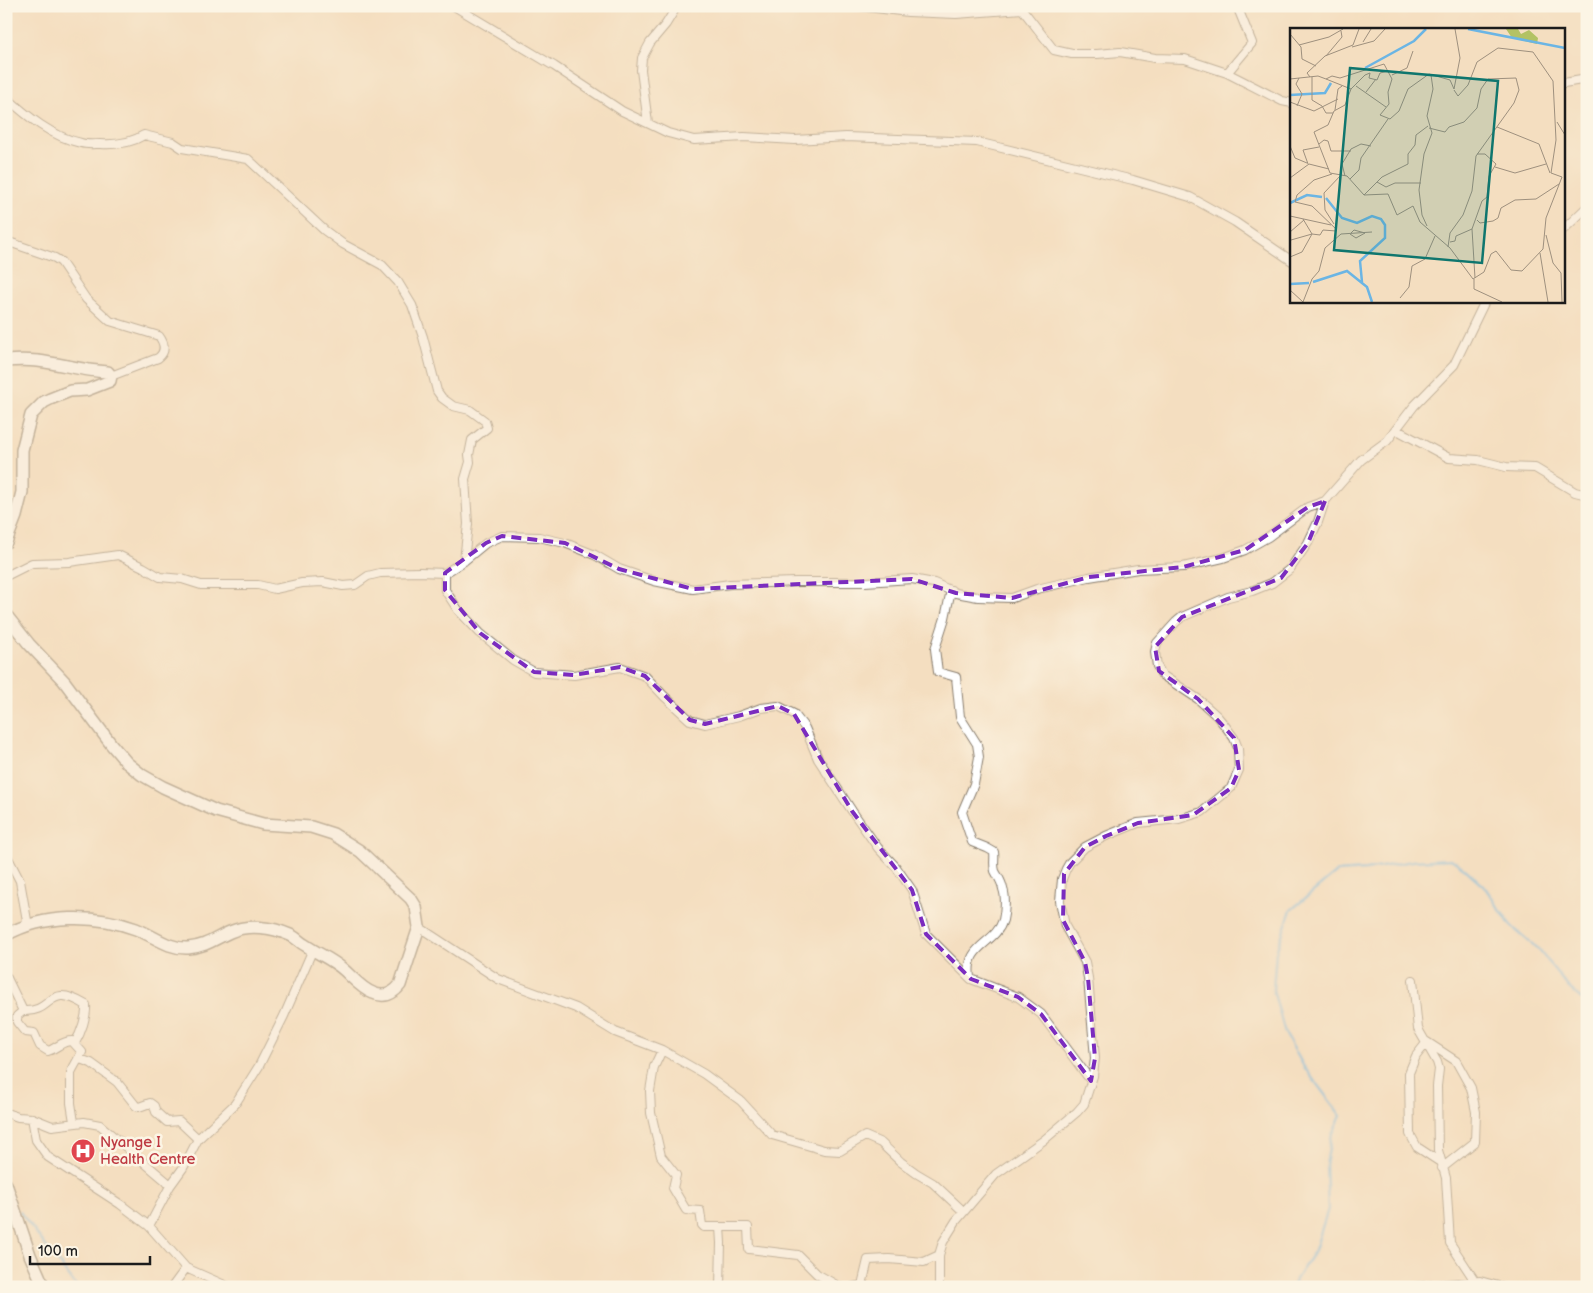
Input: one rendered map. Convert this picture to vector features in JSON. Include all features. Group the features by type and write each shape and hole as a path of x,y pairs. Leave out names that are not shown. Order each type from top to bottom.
{"main road":[{"path":"6,360 47,362 86,371 108,372 111,376 110,381 101,385 87,390 70,392 44,402 31,415 22,450 22,492 16,516 6,542"},
{"path":"6,615 29,644 64,681 127,763 142,775 162,787 216,811 263,824 311,827 333,834 360,851 411,899 416,907 419,927 400,985 395,991 385,995 371,992 338,965 289,934 269,928 235,930 203,946 180,948 164,944 158,939 134,928 102,921 61,919 28,926 6,935"},
{"path":"6,1184 30,1255 44,1287"}],"street":[{"path":"454,6 554,66 622,111 668,132 694,140 744,137 795,140 846,137 977,142 1133,180 1190,198 1235,222 1290,260"},
{"path":"648,123 641,78 642,58 650,43 666,24 676,6"},
{"path":"859,6 908,12 956,14 1022,9 1054,50 1072,54 1120,52 1155,58 1185,59 1227,73 1290,103"},
{"path":"1227,73 1252,43 1237,6"},
{"path":"1566,83 1587,79"},
{"path":"6,97 27,116 56,135 81,144 110,145 135,141 144,135 173,142 182,148 248,159 324,230 343,244 382,265 398,282 412,305 437,391 442,398 453,406 470,410 485,421 487,428 472,440 469,455 470,462 465,479 468,524 464,561"},
{"path":"1566,226 1587,207"},
{"path":"6,242 56,258 65,266 86,299 110,321 159,336 164,348 163,354 158,358 111,376"},
{"path":"939,1287 939,1254 946,1236 963,1211 996,1174 1044,1140 1077,1112 1084,1104 1092,1081 1095,1058 1088,978 1085,962 1063,920 1060,901 1064,874 1070,862 1085,847 1138,823 1179,819 1202,812 1231,788 1239,770 1238,748 1234,738 1217,716 1198,698 1159,671 1155,657 1155,647 1160,639 1182,617 1228,597 1252,591 1281,578 1296,562 1308,543 1325,501 1361,460 1387,441 1414,406 1454,365 1483,302"},
{"path":"1397,430 1449,458 1478,460 1506,467 1535,468 1575,492 1587,495"},
{"path":"6,576 32,562 69,562 118,555 160,577 182,579 201,585 258,584 275,589 322,582 343,586 355,585 368,576 394,572 445,573 464,561 486,542 502,536 539,537 565,543 595,555 619,569 654,581 694,589 730,584 865,582 912,579 934,583 956,593 978,597 1012,598 1037,589 1089,576 1138,568 1184,567 1223,558 1245,550 1308,507 1325,501"},
{"path":"445,573 445,590 458,610 480,634 513,660 534,672 574,675 620,667 645,676 690,720 705,724 739,716 760,708 778,706 794,714 805,728 818,759 852,811 878,848 896,867 912,890 926,934 971,979 1018,997 1041,1014 1092,1081"},
{"path":"951,590 945,618 935,649 938,672 956,677 960,717 978,744 980,757 974,784 962,812 972,842 994,852 996,859 994,869 1004,890 1003,919 995,933 972,955 969,968 971,979"},
{"path":"6,854 20,881 28,926"},
{"path":"419,927 498,979 576,1008 615,1032 662,1050 704,1074 741,1102 772,1135 824,1150 840,1152 865,1136 881,1143 901,1162 933,1183 963,1211"},
{"path":"149,1226 170,1186 184,1168 198,1139 235,1104 248,1085 277,1031 313,949"},
{"path":"6,976 23,1011"},
{"path":"1413,980 1418,1027 1439,1069 1437,1141 1441,1165 1446,1178 1450,1244 1475,1281"},
{"path":"74,1122 71,1102 71,1072 82,1052 72,1041 65,1041 55,1049 48,1051 40,1046 34,1033 25,1032 17,1022 17,1016 23,1011 40,1008 52,998 64,995 75,998 86,1005 87,1012 75,1043"},
{"path":"1426,1042 1416,1056 1409,1073 1410,1134 1417,1147 1441,1165"},
{"path":"1426,1042 1456,1061 1471,1088 1476,1112 1475,1142 1441,1165"},
{"path":"662,1050 654,1067 650,1090 651,1113 661,1156 676,1175 673,1188 686,1210 694,1209 700,1211 702,1225 704,1226 748,1227 749,1249 798,1255 817,1274 840,1287"},
{"path":"80,1058 91,1063 117,1082 136,1106 139,1107 150,1103 154,1106 156,1112 167,1122 179,1121 198,1139"},
{"path":"6,1113 18,1117 32,1118 52,1126 74,1122 100,1125 170,1186"},
{"path":"32,1118 36,1140 48,1157 126,1208 149,1226 186,1268 229,1287"},
{"path":"720,1227 720,1287"},
{"path":"853,1287 862,1285 868,1260 889,1259 924,1262 939,1254"},
{"path":"172,1287 186,1268"},
{"path":"1421,1286 1475,1281 1488,1282 1502,1287"}],"highlighted area":[{"path":"1325,501 1308,543 1281,578 1182,617 1155,647 1159,671 1198,699 1234,738 1239,770 1231,788 1193,815 1138,823 1106,836 1085,847 1064,874 1063,920 1085,962 1088,978 1095,1058 1091,1081 1041,1014 1018,997 971,979 926,934 912,890 852,811 794,714 778,706 705,724 690,720 645,676 620,667 574,675 534,672 480,633 445,590 445,573 486,543 502,536 565,543 619,569 693,589 912,579 956,593 1012,598 1089,577 1183,567 1245,550 1308,507"}],"waterway":[{"path":"1291,1287 1315,1250 1328,1209 1326,1165 1331,1137 1341,1116 1304,1067 1285,1033 1273,990 1276,952 1291,910 1337,872 1366,870 1412,861 1451,859 1484,886 1511,926 1539,950 1568,987 1587,1004"},
{"path":"20,1212 77,1287"}],"place":[{"name":"Nyange I Health Centre","path":"83,1151"}]}
